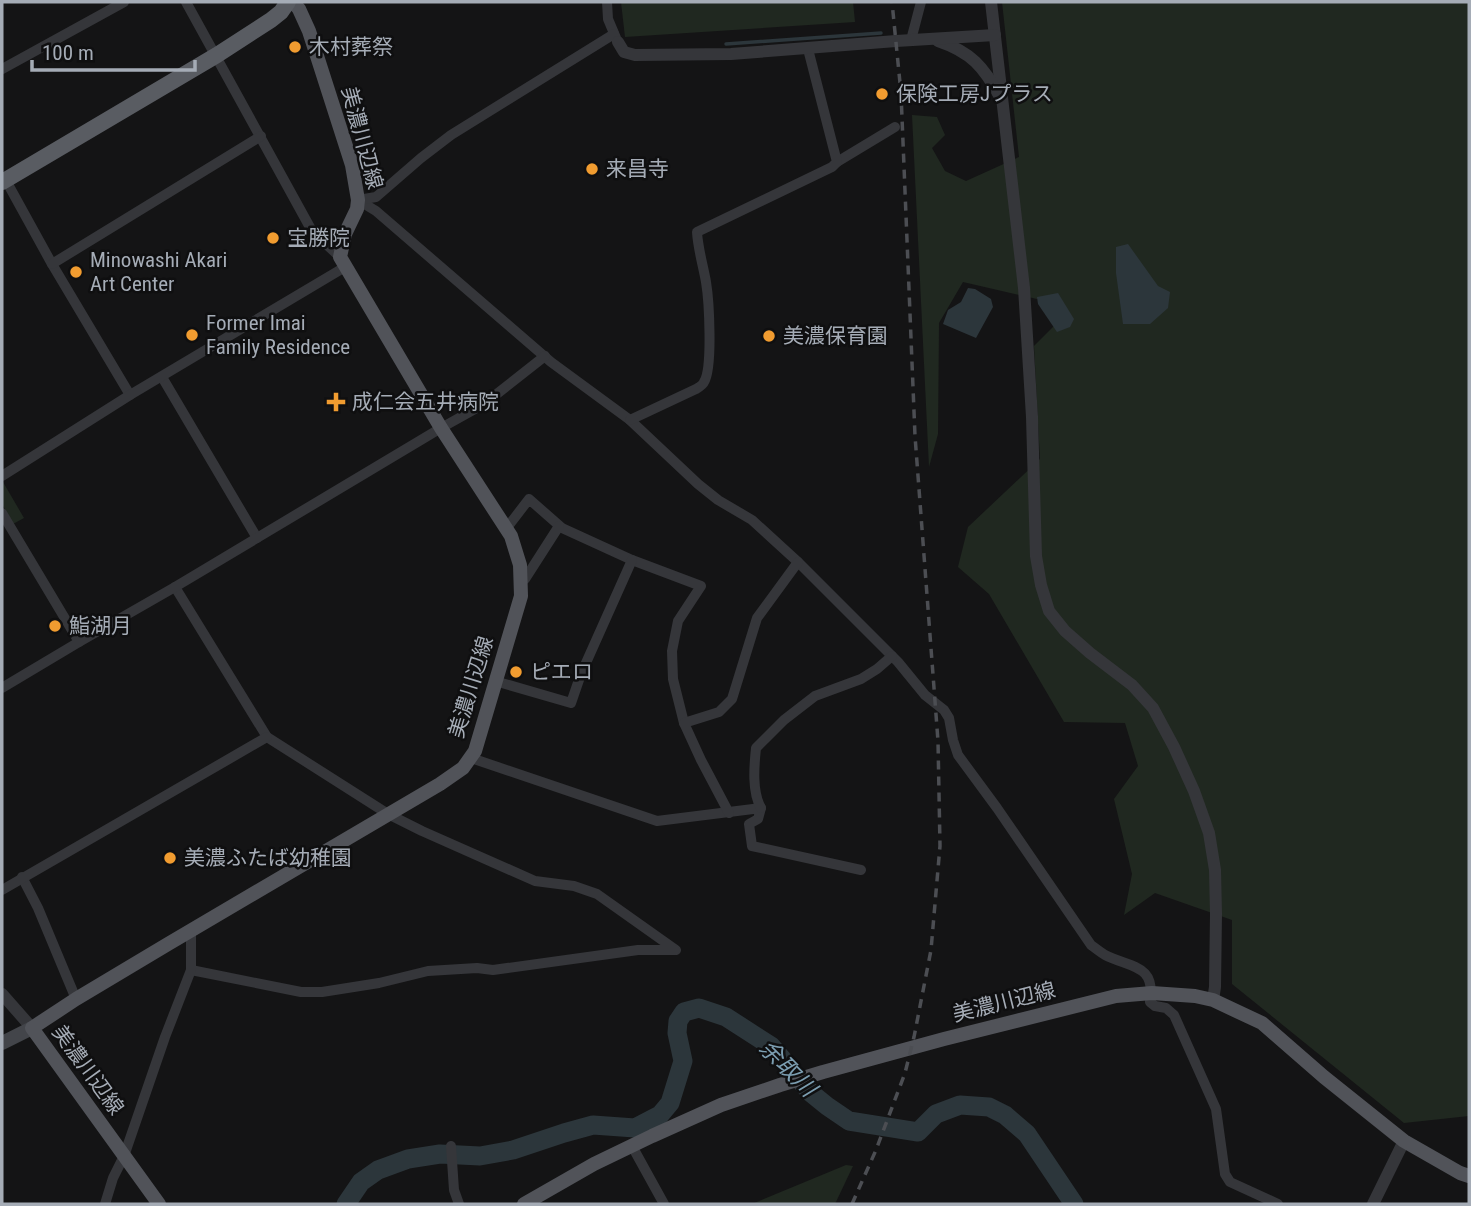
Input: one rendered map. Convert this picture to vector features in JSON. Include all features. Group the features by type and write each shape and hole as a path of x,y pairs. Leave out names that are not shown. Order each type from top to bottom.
{"highway":[{"path":"3,179 217,55 271,20 290,2"}],"main road":[{"name":"美濃川辺線","path":"159,1204 32,1028 76,999 463,768 475,751 521,596 520,565 511,536 441,428 343,262 345,234 357,209 358,200 352,165 309,32 299,9 290,2"},
{"name":"美濃川辺線","path":"524,1204 594,1164 708,1110 780,1085 944,1039 1116,996 1152,993 1213,1000 1262,1023 1404,1141 1469,1176"},
{"path":"2,1043 32,1028"}],"street":[{"path":"2,69 124,2"},
{"path":"2,476 343,262 312,231 186,2"},
{"path":"607,2 608,19 616,38 624,51 635,55 731,54 995,35"},
{"path":"911,40 921,2"},
{"path":"991,2 1024,288 1032,417 1036,556 1041,585 1049,611 1065,631 1132,685 1153,708 1194,791 1209,833 1215,870 1213,1000"},
{"path":"358,200 376,197 451,135 616,38"},
{"path":"931,39 970,56 989,76 1003,104"},
{"path":"808,49 836,162"},
{"path":"630,420 704,384 708,369 708,307 697,232 832,167 895,127"},
{"path":"52,264 261,136"},
{"path":"3,179 130,395"},
{"path":"358,200 376,211 551,362 630,420 698,484 718,500 752,520 892,656 925,695 944,710 949,718 958,755 1091,945 1103,954 1134,965 1149,976 1152,993 1150,1002 1166,1008 1174,1015 1216,1109 1225,1174 1230,1182 1278,1204"},
{"path":"2,688 484,404 545,356"},
{"path":"162,377 257,538"},
{"path":"506,529 528,499 559,526 632,560 701,586 678,621 672,652 673,679 684,723 729,813"},
{"path":"2,513 79,642"},
{"path":"520,580 526,579 559,526"},
{"path":"495,681 571,703 581,674 632,560"},
{"path":"684,723 719,712 732,699 757,618 798,562"},
{"path":"176,587 267,737 388,814 422,831 535,881 574,886 597,894 676,950 638,950 493,970 477,968 428,971 379,983 323,992 301,992 191,970"},
{"path":"861,870 752,846 749,824 758,819 761,808 754,767 756,748 784,720 815,696 861,679 892,656"},
{"path":"2,890 267,737"},
{"path":"471,758 657,821 761,808"},
{"path":"22,877 76,999"},
{"path":"105,1204 191,970 191,931"},
{"path":"2,995 32,1028"},
{"path":"1373,1204 1404,1141"},
{"path":"451,1146 454,1190 459,1204"},
{"path":"632,1146 664,1204"}],"shaded area":[{"path":"621,2 853,2 855,22 625,37"},
{"path":"1002,2 1469,2 1469,1116 1404,1123 1232,984 1232,920 1155,893 1124,915 1132,874 1114,799 1138,766 1125,723 1064,722 989,594 958,567 968,527 1040,459 1034,346 1061,319 1055,302 963,282 939,323 938,434 929,467 912,115 937,117 945,135 932,148 945,171 966,181 1019,157"},
{"path":"1128,244 1158,286 1170,292 1168,308 1150,324 1123,324 1116,273 1116,247"},
{"path":"968,288 975,289 991,299 993,307 976,338 943,324 948,310 961,302"},
{"path":"1058,293 1074,319 1070,327 1057,332 1038,304 1037,297"},
{"path":"3,482 24,518 13,524 2,504"},
{"path":"846,1165 853,1166 835,1204 752,1204"}],"waterway":[{"path":"726,44 881,33"},
{"name":"余取川","path":"346,1204 361,1182 378,1170 408,1159 440,1154 480,1156 513,1150 593,1125 635,1128 660,1115 670,1103 683,1061 677,1033 678,1021 684,1012 699,1008 726,1017 771,1046 811,1093 849,1121 918,1132 936,1114 960,1105 989,1107 1005,1115 1027,1134 1074,1204"}],"railway":[{"path":"852,1204 905,1073 914,1037 931,950 940,846 938,741 915,436 901,93 892,2"}],"place":[{"name":"木村葬祭","path":"295,47"},
{"name":"保険工房Jプラス","path":"882,94"},
{"name":"来昌寺","path":"592,169"},
{"name":"宝勝院","path":"273,238"},
{"name":"Minowashi Akari Art Center","path":"76,272"},
{"name":"Former Imai Family Residence","path":"192,335"},
{"name":"美濃保育園","path":"769,336"},
{"name":"成仁会五井病院","path":"336,402"},
{"name":"鮨湖月","path":"55,626"},
{"name":"ピエロ","path":"516,672"},
{"name":"美濃ふたば幼稚園","path":"170,858"}]}
